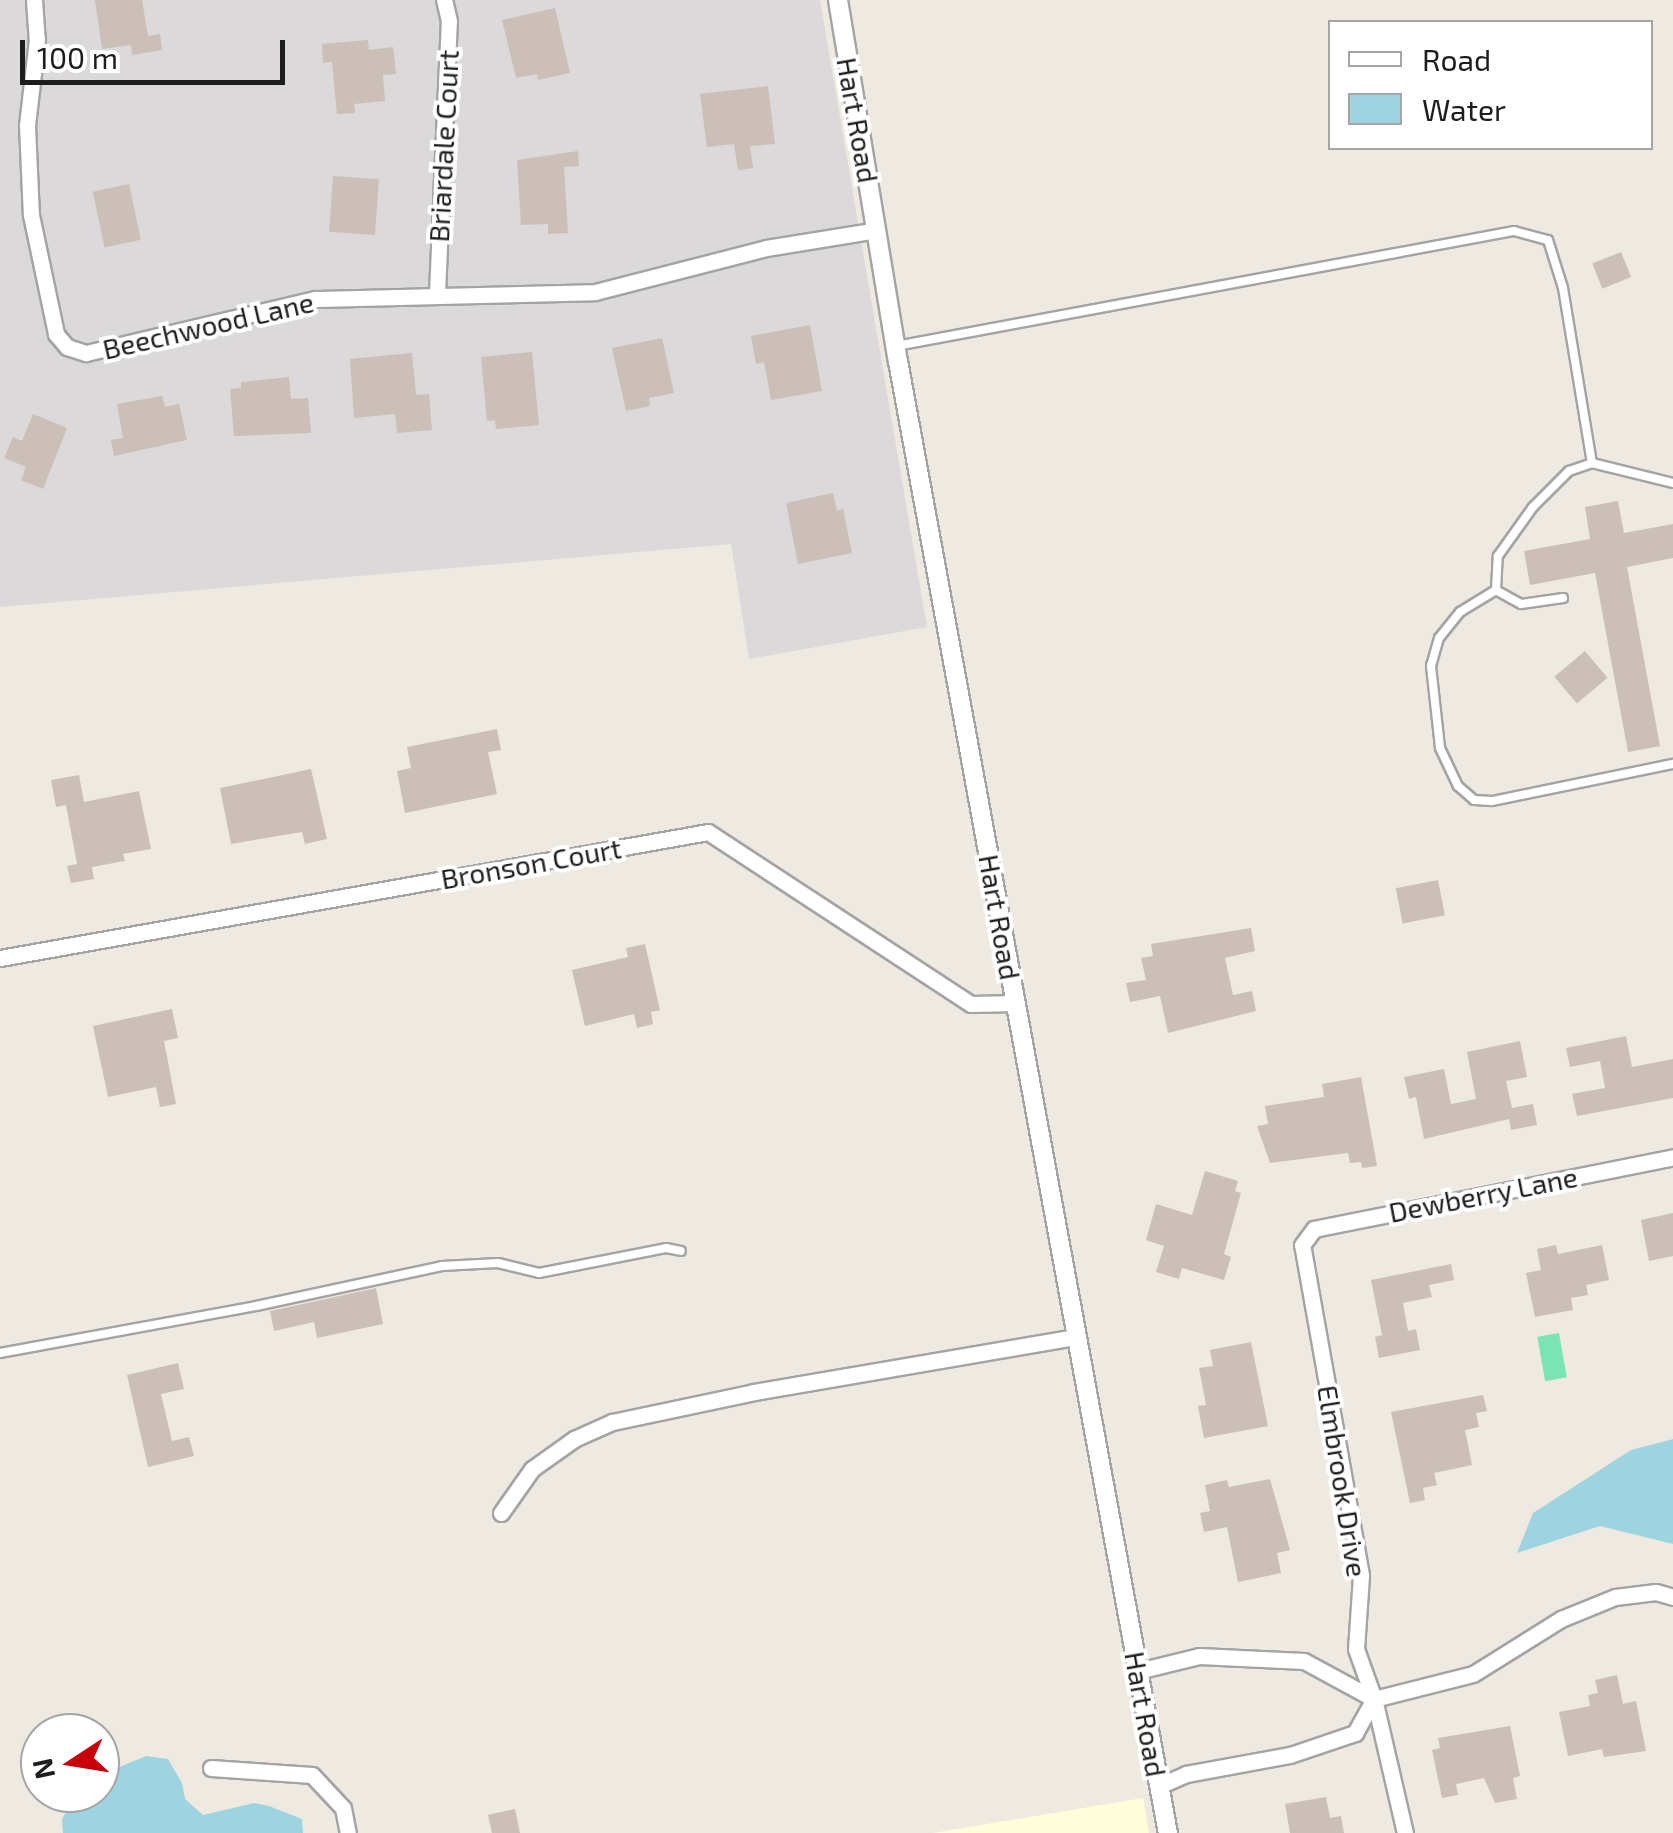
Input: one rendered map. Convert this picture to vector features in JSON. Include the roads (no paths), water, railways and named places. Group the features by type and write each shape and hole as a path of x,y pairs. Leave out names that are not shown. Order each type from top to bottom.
{"street":[{"name":"Beechwood Lane","path":"34,0 36,39 27,125 28,182 56,334 67,346 86,353 315,299 596,292 766,248 876,230"},
{"name":"Briardale Court","path":"437,293 449,21 444,0"},
{"name":"Hart Road","path":"838,0 896,346 1168,1833"},
{"name":"Bronson Court","path":"0,958 708,832 970,1004 1016,1003"},
{"name":"Dewberry Lane","path":"1302,1245 1314,1229 1673,1157"},
{"name":"Elmbrook Drive","path":"1302,1245 1362,1575 1356,1649 1374,1700 1405,1833"},
{"path":"501,1513 532,1470 574,1438 612,1422 754,1392 1077,1336"},
{"path":"1138,1671 1199,1656 1304,1660 1374,1700 1473,1674 1561,1620 1615,1597 1656,1592 1673,1597"},
{"path":"1160,1786 1186,1774 1290,1755 1355,1733 1374,1700"},
{"path":"210,1768 312,1775 343,1808 348,1833"}],"lane":[{"path":"896,346 1514,231 1548,240 1564,288 1592,463"},
{"path":"1496,590 1498,556 1511,532 1569,472 1592,463 1673,482"},
{"path":"1496,590 1521,604 1564,598"},
{"path":"1496,590 1460,612 1439,638 1431,666 1440,748 1458,786 1474,800 1492,802 1673,764"},
{"path":"0,1353 256,1306 442,1266 498,1263 539,1273 666,1248 681,1250"}],"water":[{"path":"1673,1439 1673,1544 1600,1526 1517,1553 1533,1513 1631,1450"},
{"path":"146,1756 168,1759 182,1783 185,1799 203,1815 254,1803 302,1819 303,1833 63,1833 65,1813 120,1813 120,1767"}]}
